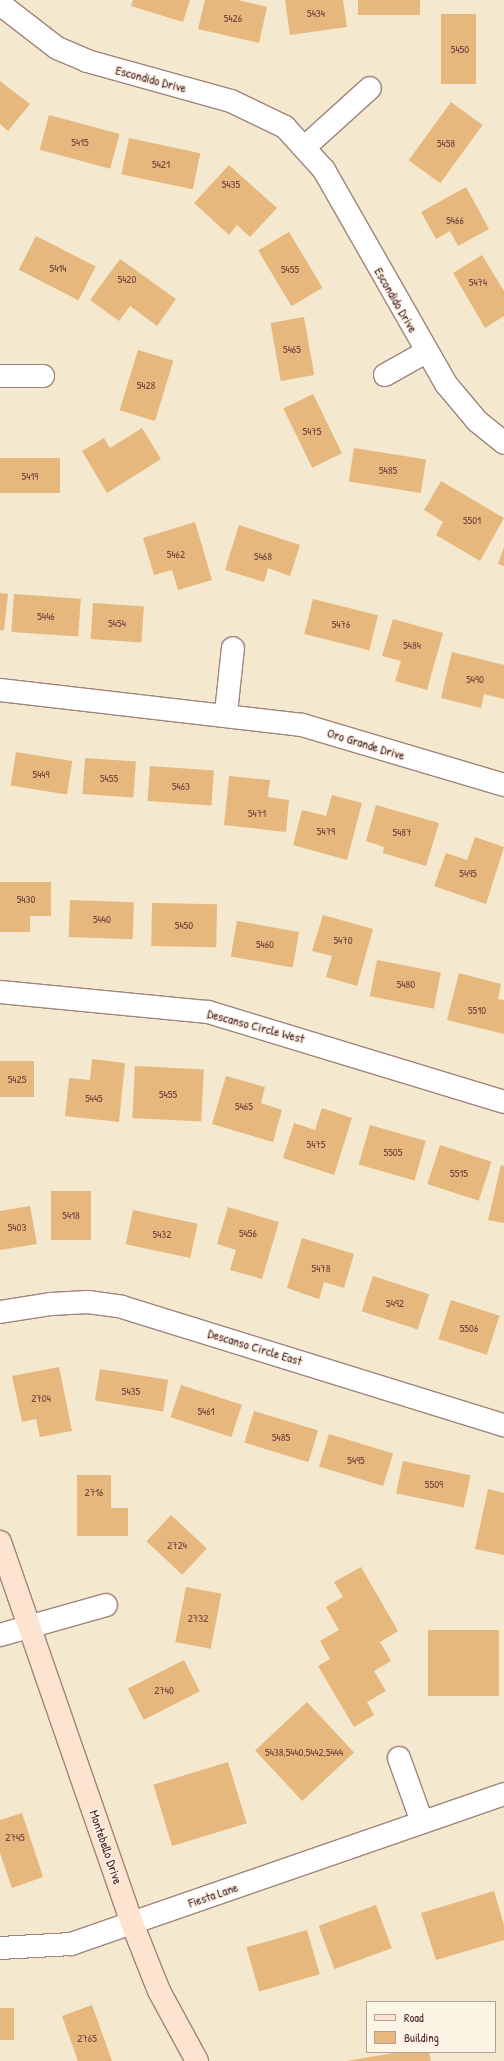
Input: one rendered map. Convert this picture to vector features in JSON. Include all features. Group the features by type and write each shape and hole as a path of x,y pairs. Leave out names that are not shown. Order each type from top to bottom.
{"street":[{"name":"Escondido Drive","path":"0,4 57,48 87,61 262,113 306,146 328,177 426,352 446,384 468,410 504,443"},
{"path":"306,146 370,88"},
{"path":"385,375 426,352"},
{"path":"0,376 43,376"},
{"path":"226,713 233,648"},
{"name":"Oro Grande Drive","path":"0,690 226,713 302,725 504,785"},
{"name":"Descanso Circle West","path":"0,992 208,1012 504,1102"},
{"name":"Descanso Circle East","path":"0,1312 58,1304 122,1307 504,1425"},
{"name":"Montebello Drive","path":"0,1542 132,1923 159,1991 197,2061"},
{"path":"0,1635 106,1605"},
{"path":"399,1758 422,1822"},
{"name":"Fiesta Lane","path":"0,1948 71,1944 504,1794"}],"building":[{"path":"133,0 190,0 183,22 131,6"},
{"path":"205,0 238,0 267,7 259,43 198,29"},
{"path":"285,0 343,0 347,27 290,35"},
{"path":"358,0 420,0 420,15 358,15"},
{"path":"441,14 476,14 476,84 441,84"},
{"path":"0,81 30,104 8,131 0,124"},
{"path":"451,102 483,125 440,183 409,160"},
{"path":"49,115 120,134 110,169 40,150"},
{"path":"129,138 200,153 193,189 121,174"},
{"path":"229,165 277,208 250,237 237,225 229,235 194,203"},
{"path":"466,187 489,229 458,246 450,231 436,239 421,212"},
{"path":"289,232 322,288 292,306 258,251"},
{"path":"36,236 96,266 78,300 19,270"},
{"path":"482,255 504,291 504,316 485,328 453,273"},
{"path":"120,259 176,299 157,326 130,306 119,321 90,300"},
{"path":"304,317 314,375 281,381 271,323"},
{"path":"138,350 173,361 155,421 120,410"},
{"path":"313,394 342,453 312,468 283,408"},
{"path":"142,428 161,459 107,493 82,451 104,438 110,448"},
{"path":"354,448 426,459 421,493 349,482"},
{"path":"0,458 60,458 60,493 0,493"},
{"path":"441,481 504,518 480,561 436,535 443,522 424,510"},
{"path":"195,522 212,580 178,590 172,570 154,575 143,538"},
{"path":"239,525 300,545 290,576 268,568 264,582 225,570"},
{"path":"504,547 504,566 498,564"},
{"path":"0,593 8,594 4,630 0,630"},
{"path":"14,594 81,599 78,637 11,632"},
{"path":"313,599 378,615 369,650 304,634"},
{"path":"93,603 144,607 141,642 90,639"},
{"path":"393,619 443,633 427,690 395,681 401,661 382,656"},
{"path":"452,652 504,665 504,699 484,694 481,708 441,698"},
{"path":"16,752 72,761 67,794 11,786"},
{"path":"85,758 136,762 133,797 82,794"},
{"path":"150,766 214,770 211,805 148,801"},
{"path":"229,776 270,780 268,797 289,800 286,832 224,825"},
{"path":"332,795 362,803 347,860 293,845 302,810 326,816"},
{"path":"376,805 439,823 426,866 383,853 384,847 366,841"},
{"path":"475,837 504,847 486,904 434,886 446,853 467,860"},
{"path":"0,882 51,882 51,916 30,916 30,932 0,932"},
{"path":"70,900 134,902 133,939 69,937"},
{"path":"152,903 217,904 216,947 151,946"},
{"path":"323,915 373,929 357,986 326,977 332,956 312,951"},
{"path":"237,921 299,932 293,967 231,956"},
{"path":"377,960 441,972 434,1009 370,996"},
{"path":"459,973 501,984 498,999 504,1000 504,1034 447,1020"},
{"path":"92,1059 125,1063 119,1122 65,1116 69,1078 90,1080"},
{"path":"0,1061 34,1061 34,1097 0,1097"},
{"path":"135,1066 204,1070 201,1122 132,1118"},
{"path":"226,1076 265,1087 261,1103 282,1110 273,1142 212,1124"},
{"path":"322,1108 352,1118 334,1175 283,1158 294,1123 315,1130"},
{"path":"370,1125 426,1141 414,1180 359,1164"},
{"path":"440,1145 491,1162 479,1201 427,1184"},
{"path":"501,1165 504,1166 504,1223 488,1220"},
{"path":"51,1191 91,1191 91,1240 51,1240"},
{"path":"30,1206 37,1244 0,1250 0,1211"},
{"path":"228,1207 279,1222 262,1279 230,1270 236,1250 217,1244"},
{"path":"133,1210 198,1224 190,1258 126,1244"},
{"path":"302,1238 354,1254 344,1288 324,1282 319,1299 287,1288"},
{"path":"373,1276 429,1294 418,1329 362,1311"},
{"path":"451,1300 500,1316 487,1355 438,1339"},
{"path":"59,1367 72,1431 40,1437 36,1419 22,1422 12,1376"},
{"path":"100,1369 168,1380 163,1411 95,1401"},
{"path":"181,1385 242,1405 231,1437 170,1417"},
{"path":"254,1411 318,1431 308,1462 244,1443"},
{"path":"329,1434 393,1454 383,1486 319,1467"},
{"path":"403,1461 470,1475 464,1508 396,1493"},
{"path":"77,1475 111,1475 111,1508 128,1508 128,1536 77,1536"},
{"path":"488,1489 504,1493 504,1555 475,1549"},
{"path":"171,1515 207,1548 182,1575 146,1541"},
{"path":"361,1567 398,1631 380,1642 391,1661 374,1671 386,1691 367,1702 374,1715 354,1727 318,1666 330,1659 320,1641 339,1630 326,1607 343,1597 334,1582"},
{"path":"186,1587 221,1594 211,1649 175,1642"},
{"path":"428,1630 499,1630 499,1696 428,1696"},
{"path":"184,1660 200,1691 144,1720 128,1689"},
{"path":"307,1702 354,1752 302,1801 255,1750"},
{"path":"228,1762 247,1823 172,1846 153,1785"},
{"path":"22,1813 43,1877 12,1888 0,1853 0,1820"},
{"path":"494,1891 504,1925 504,1940 436,1960 421,1913"},
{"path":"376,1905 392,1948 334,1969 319,1926"},
{"path":"307,1930 320,1974 259,1992 246,1947"},
{"path":"92,2005 112,2061 78,2061 62,2016"},
{"path":"0,2008 14,2008 14,2040 0,2040"},
{"path":"393,2053 429,2053 431,2061 347,2061"}]}
